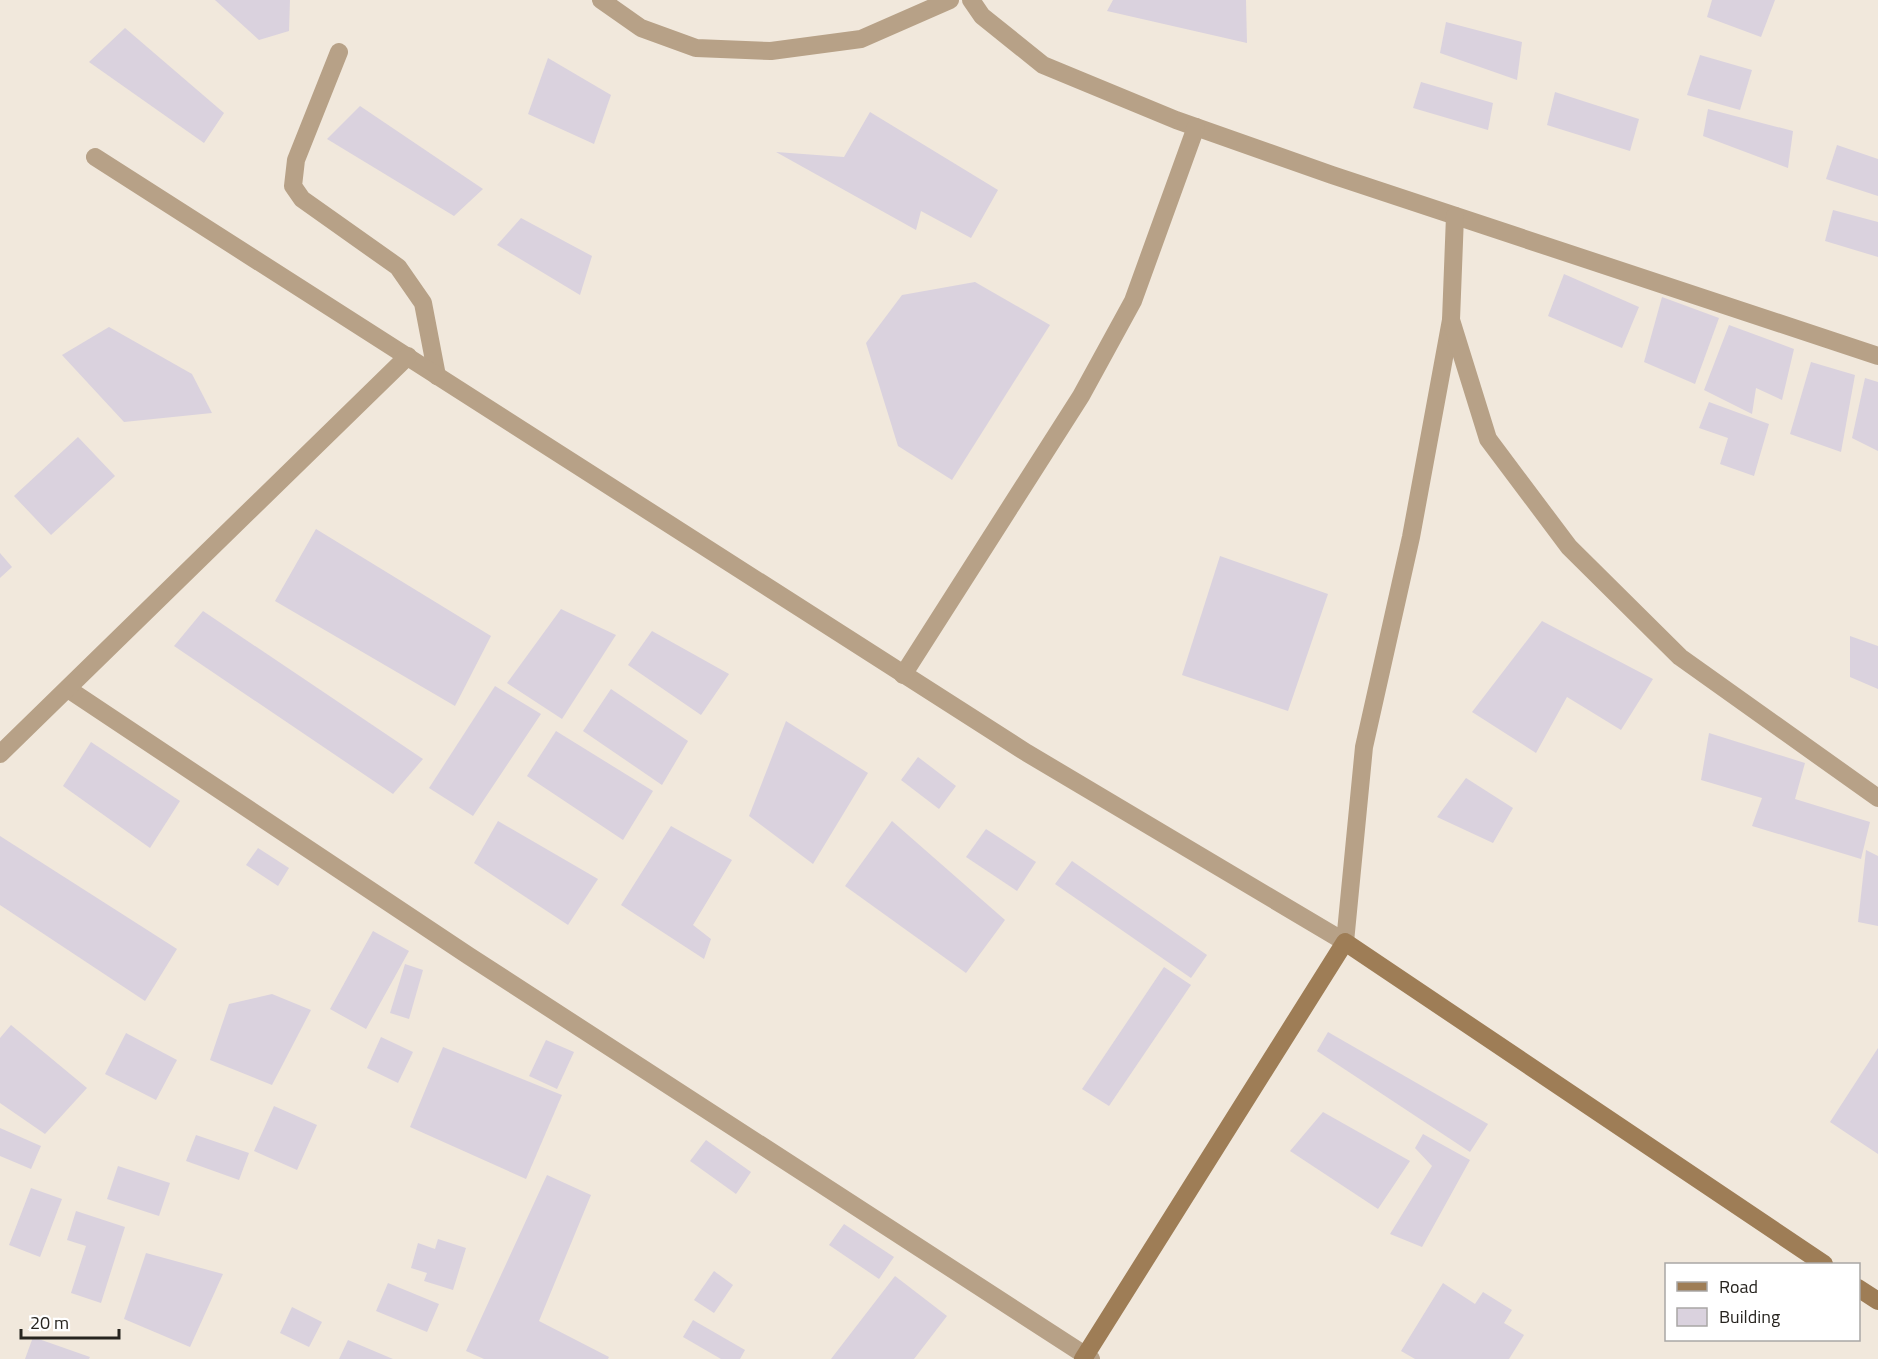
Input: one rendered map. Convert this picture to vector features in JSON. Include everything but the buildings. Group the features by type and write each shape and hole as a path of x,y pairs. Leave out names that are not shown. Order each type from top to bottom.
{"street":[{"path":"600,0 641,28 696,48 771,51 861,39 950,0"},
{"path":"971,0 982,16 1043,64 1196,127 1455,216 1878,356"},
{"path":"339,52 296,160 293,186 302,199 398,267 423,303 437,376"},
{"path":"903,675 1081,396 1133,301 1196,127"},
{"path":"95,157 1027,753 1345,942 1823,1263"},
{"path":"68,689 469,956 1086,1358 1345,942 1364,747 1411,537 1451,320 1455,216"},
{"path":"1451,320 1488,440 1569,547 1680,657 1878,798"},
{"path":"0,754 408,356"},
{"path":"1860,1289 1878,1301"}]}
